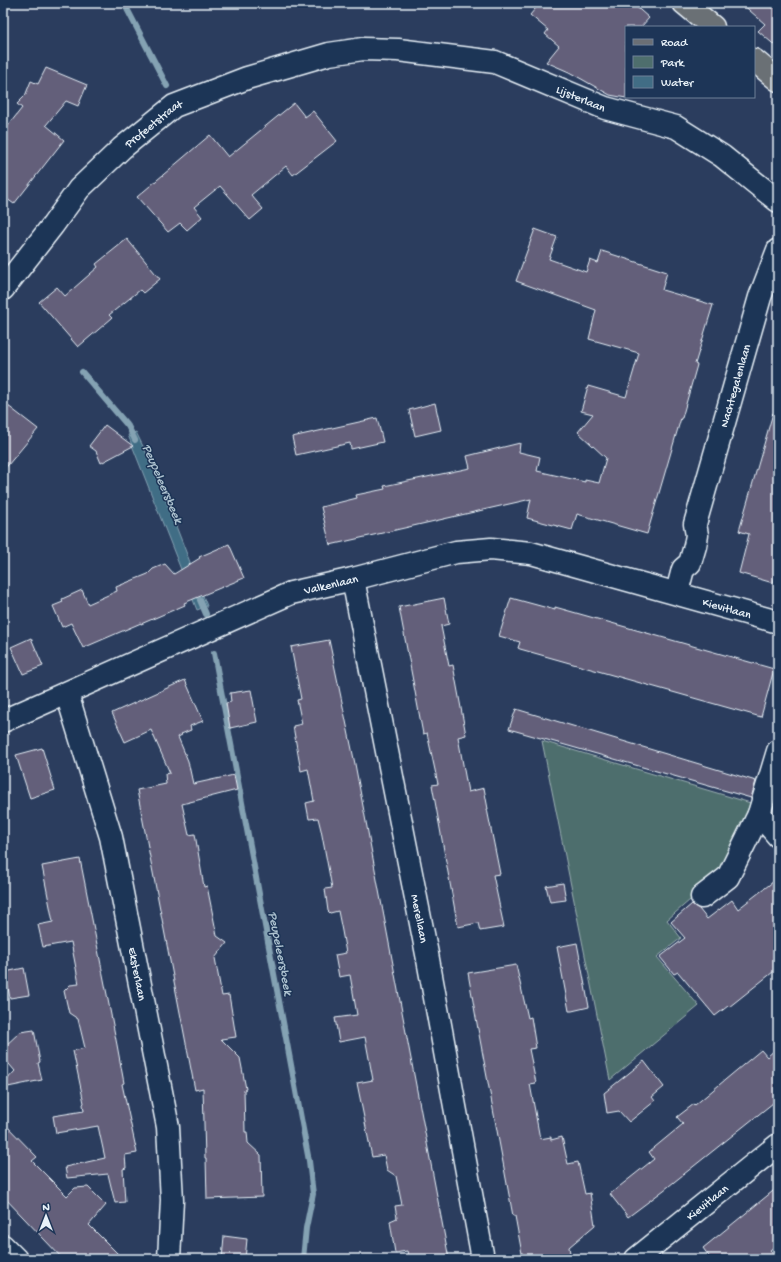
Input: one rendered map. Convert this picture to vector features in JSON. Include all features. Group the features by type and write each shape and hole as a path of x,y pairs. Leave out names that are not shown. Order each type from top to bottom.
{"main road":[{"path":"684,3 712,26"},
{"path":"755,61 778,80"}],"street":[{"name":"Lijsterlaan","path":"363,49 398,50 495,62 605,108 676,127 722,156 778,201"},
{"name":"Profeetstraat","path":"3,289 79,189 122,148 174,106 247,78 329,54 363,49"},
{"name":"Nachtegalenlaan","path":"677,592 683,569 690,563 697,535 695,524 760,297 778,250"},
{"name":"Valkenlaan","path":"3,721 67,694 291,593 353,579 456,552 490,549 531,553 677,592"},
{"name":"Merellaan","path":"353,579 427,954 483,1259"},
{"name":"Kievitlaan","path":"677,592 778,622"},
{"name":"Eksterlaan","path":"67,694 110,837 168,1127 172,1200 169,1259"},
{"path":"702,897 728,877 759,814 778,751"},
{"path":"759,814 778,836"},
{"name":"Kievitlaan","path":"636,1259 778,1145"},
{"path":"3,1246 16,1259"}],"green space":[{"path":"542,741 754,804 721,873 667,920 681,938 657,957 699,1006 610,1080"}],"water":[{"path":"136,432 153,467 207,606 197,610 128,435"}],"building":[{"path":"540,3 632,3 649,18 642,26 625,26 625,98 610,95 569,72 546,62 559,46 545,34 548,30 530,15"},
{"path":"741,3 778,3 778,48 758,31 765,24"},
{"path":"46,68 87,85 78,106 66,101 46,125 64,140 14,204 3,196 3,132 22,108 17,104 25,96 31,81 38,84"},
{"path":"294,103 305,117 313,111 337,141 293,175 286,166 251,195 263,209 250,220 220,186 194,207 202,217 187,230 180,223 168,232 137,197 210,135 228,157"},
{"path":"535,229 557,237 549,259 586,272 590,260 598,263 602,251 667,272 662,290 713,305 695,364 697,365 682,418 647,534 577,514 572,530 527,518 531,499 330,545 321,507 357,498 356,495 385,489 384,486 470,468 467,456 520,443 519,452 540,457 537,471 585,482 585,480 599,483 606,458 578,432 593,414 581,411 588,386 626,397 639,353 589,339 596,310 516,281"},
{"path":"127,239 160,279 143,293 140,290 109,315 112,318 78,347 39,302 57,287 65,296 98,267 96,264"},
{"path":"3,402 38,429 3,471"},
{"path":"435,403 441,430 415,436 409,410"},
{"path":"773,413 778,413 778,565 773,583 739,573 749,534 739,531"},
{"path":"377,418 383,442 351,449 350,443 296,455 292,437"},
{"path":"105,425 133,446 101,463 96,451 89,446"},
{"path":"229,544 244,578 184,603 185,605 83,648 71,623 62,627 53,606 63,602 62,599 82,590 88,604 117,591 116,587 148,574 153,569 165,564 174,574 200,558 199,557"},
{"path":"444,598 449,624 441,626 449,666 453,665 466,735 458,737 468,792 484,788 500,874 493,875 504,927 480,931 478,923 458,927 432,785 438,784 427,733 423,734 399,607"},
{"path":"511,598 555,610 555,607 774,669 761,717 520,649 518,648 520,642 499,636"},
{"path":"31,638 43,666 23,674 11,647"},
{"path":"329,640 355,764 449,1259 409,1259 407,1251 395,1253 390,1221 397,1218 395,1206 402,1205 396,1176 387,1170 384,1155 372,1157 357,1083 373,1080 365,1037 339,1042 335,1018 357,1015 350,975 339,977 335,955 346,953 342,931 338,911 330,913 328,911 325,889 332,888 321,830 318,818 309,819 306,803 314,801 308,769 301,771 293,726 302,724 297,700 301,699 291,647"},
{"path":"185,680 203,721 190,726 191,730 181,734 182,735 178,737 188,761 193,784 234,775 237,790 182,804 189,835 195,834 204,887 207,886 217,936 227,943 215,958 222,996 229,995 236,1037 221,1039 240,1058 246,1089 244,1090 245,1132 247,1132 248,1143 261,1155 262,1197 207,1199 203,1088 195,1090 137,790 166,784 165,774 170,773 151,730 125,742 112,713"},
{"path":"251,690 257,722 230,728 226,703 231,702 230,693"},
{"path":"516,709 756,781 751,798 509,729"},
{"path":"42,748 55,790 30,798 16,755"},
{"path":"80,859 117,1045 124,1083 122,1084 137,1153 125,1155 126,1168 123,1169 125,1202 115,1203 108,1174 67,1178 65,1167 105,1158 98,1126 56,1133 53,1116 84,1111 84,1103 73,1051 85,1048 78,1019 69,1013 64,991 70,985 79,984 71,942 43,947 38,925 53,922 42,866"},
{"path":"778,878 778,968 729,1007 728,1006 715,1016 678,972 674,974 660,957 685,938 671,922 692,904 699,909 707,919 732,900 738,909"},
{"path":"563,883 566,900 550,902 546,886"},
{"path":"577,943 589,1007 569,1011 557,947"},
{"path":"516,965 528,1018 531,1017 536,1048 529,1049 536,1083 530,1084 540,1139 551,1137 551,1140 562,1137 568,1164 578,1162 585,1194 590,1193 595,1225 569,1247 571,1259 523,1259 515,1216 513,1216 478,1029 468,973"},
{"path":"24,968 29,995 10,998 5,972"},
{"path":"34,1030 40,1062 38,1063 42,1080 3,1088 3,1084 15,1071 3,1057 3,1048 20,1032"},
{"path":"778,1047 778,1099 628,1217 610,1194 654,1159 649,1152 683,1124 677,1117 694,1104 695,1105 761,1050 767,1057"},
{"path":"644,1061 664,1087 652,1097 655,1101 629,1122 619,1111 607,1113 604,1093"},
{"path":"3,1122 37,1157 32,1161 67,1196 75,1188 88,1187 106,1205 89,1225 123,1259 63,1259 3,1196"},
{"path":"778,1187 778,1244 770,1250 778,1259 711,1259 703,1248"},
{"path":"224,1236 247,1239 245,1259 222,1259"}],"waterway":[{"name":"Peupeleersbeek","path":"124,3 167,86"},
{"name":"Peupeleersbeek","path":"82,372 128,426 135,440"},
{"name":"Peupeleersbeek","path":"200,600 206,614"},
{"name":"Peupeleersbeek","path":"214,653 309,1161 313,1194 306,1228 303,1259"}]}
